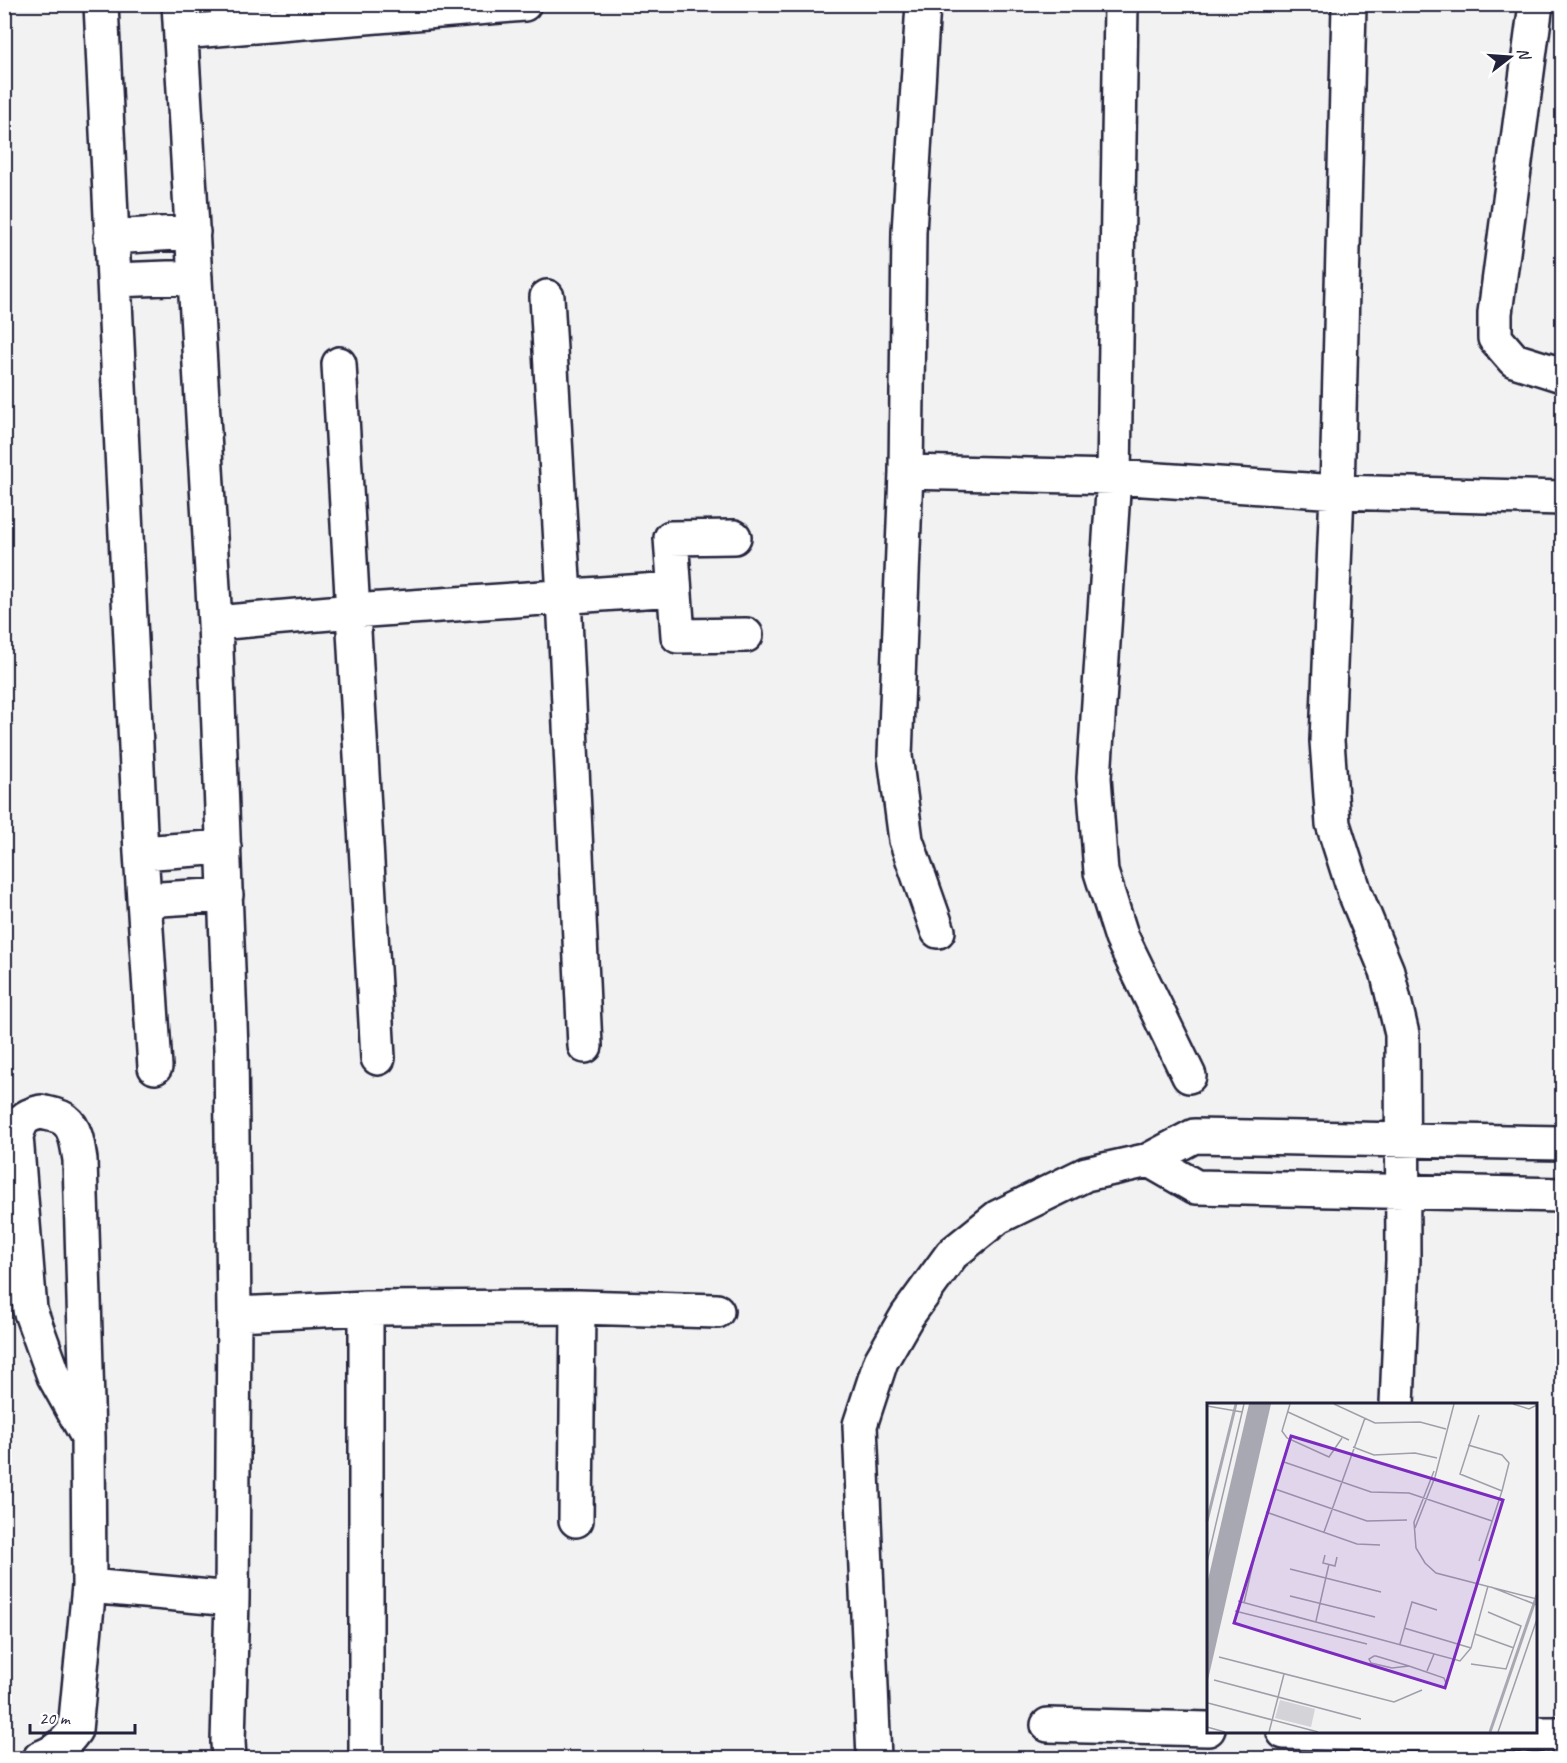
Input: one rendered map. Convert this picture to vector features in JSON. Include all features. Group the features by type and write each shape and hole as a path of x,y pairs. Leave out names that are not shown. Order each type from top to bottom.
{"street":[{"path":"101,4 141,853 155,1066"},
{"path":"229,1758 234,1314 231,1049 215,623 180,18 524,4"},
{"path":"923,4 909,232 906,472 895,756 906,840 938,931"},
{"path":"1121,4 1114,477 1094,778 1101,872 1122,938 1189,1076"},
{"path":"1536,4 1495,313 1495,338 1514,360 1563,375"},
{"path":"1348,6 1328,741 1333,824 1354,893 1387,971 1402,1034 1404,1140 1397,1403"},
{"path":"111,237 193,232"},
{"path":"114,280 195,277"},
{"path":"547,297 585,1046"},
{"path":"339,364 378,1058"},
{"path":"906,472 1114,477 1336,492 1563,498"},
{"path":"734,537 671,538 678,636 746,635"},
{"path":"215,623 674,589"},
{"path":"141,853 224,847"},
{"path":"144,900 226,896"},
{"path":"40,1758 55,1752 68,1741 75,1730 89,1586 88,1437 79,1151 70,1126 64,1119 41,1112 21,1120 16,1136 30,1310 54,1376 88,1437"},
{"path":"874,1758 860,1425 881,1360 907,1316 952,1254 998,1217 1086,1174 1149,1160 1194,1136 1563,1143"},
{"path":"1149,1160 1196,1187 1563,1195"},
{"path":"234,1314 366,1308 579,1306 717,1311"},
{"path":"576,1520 579,1306"},
{"path":"366,1308 366,1758"},
{"path":"89,1586 232,1599"},
{"path":"1048,1725 1207,1729"},
{"path":"1383,1733 1563,1734"}]}
